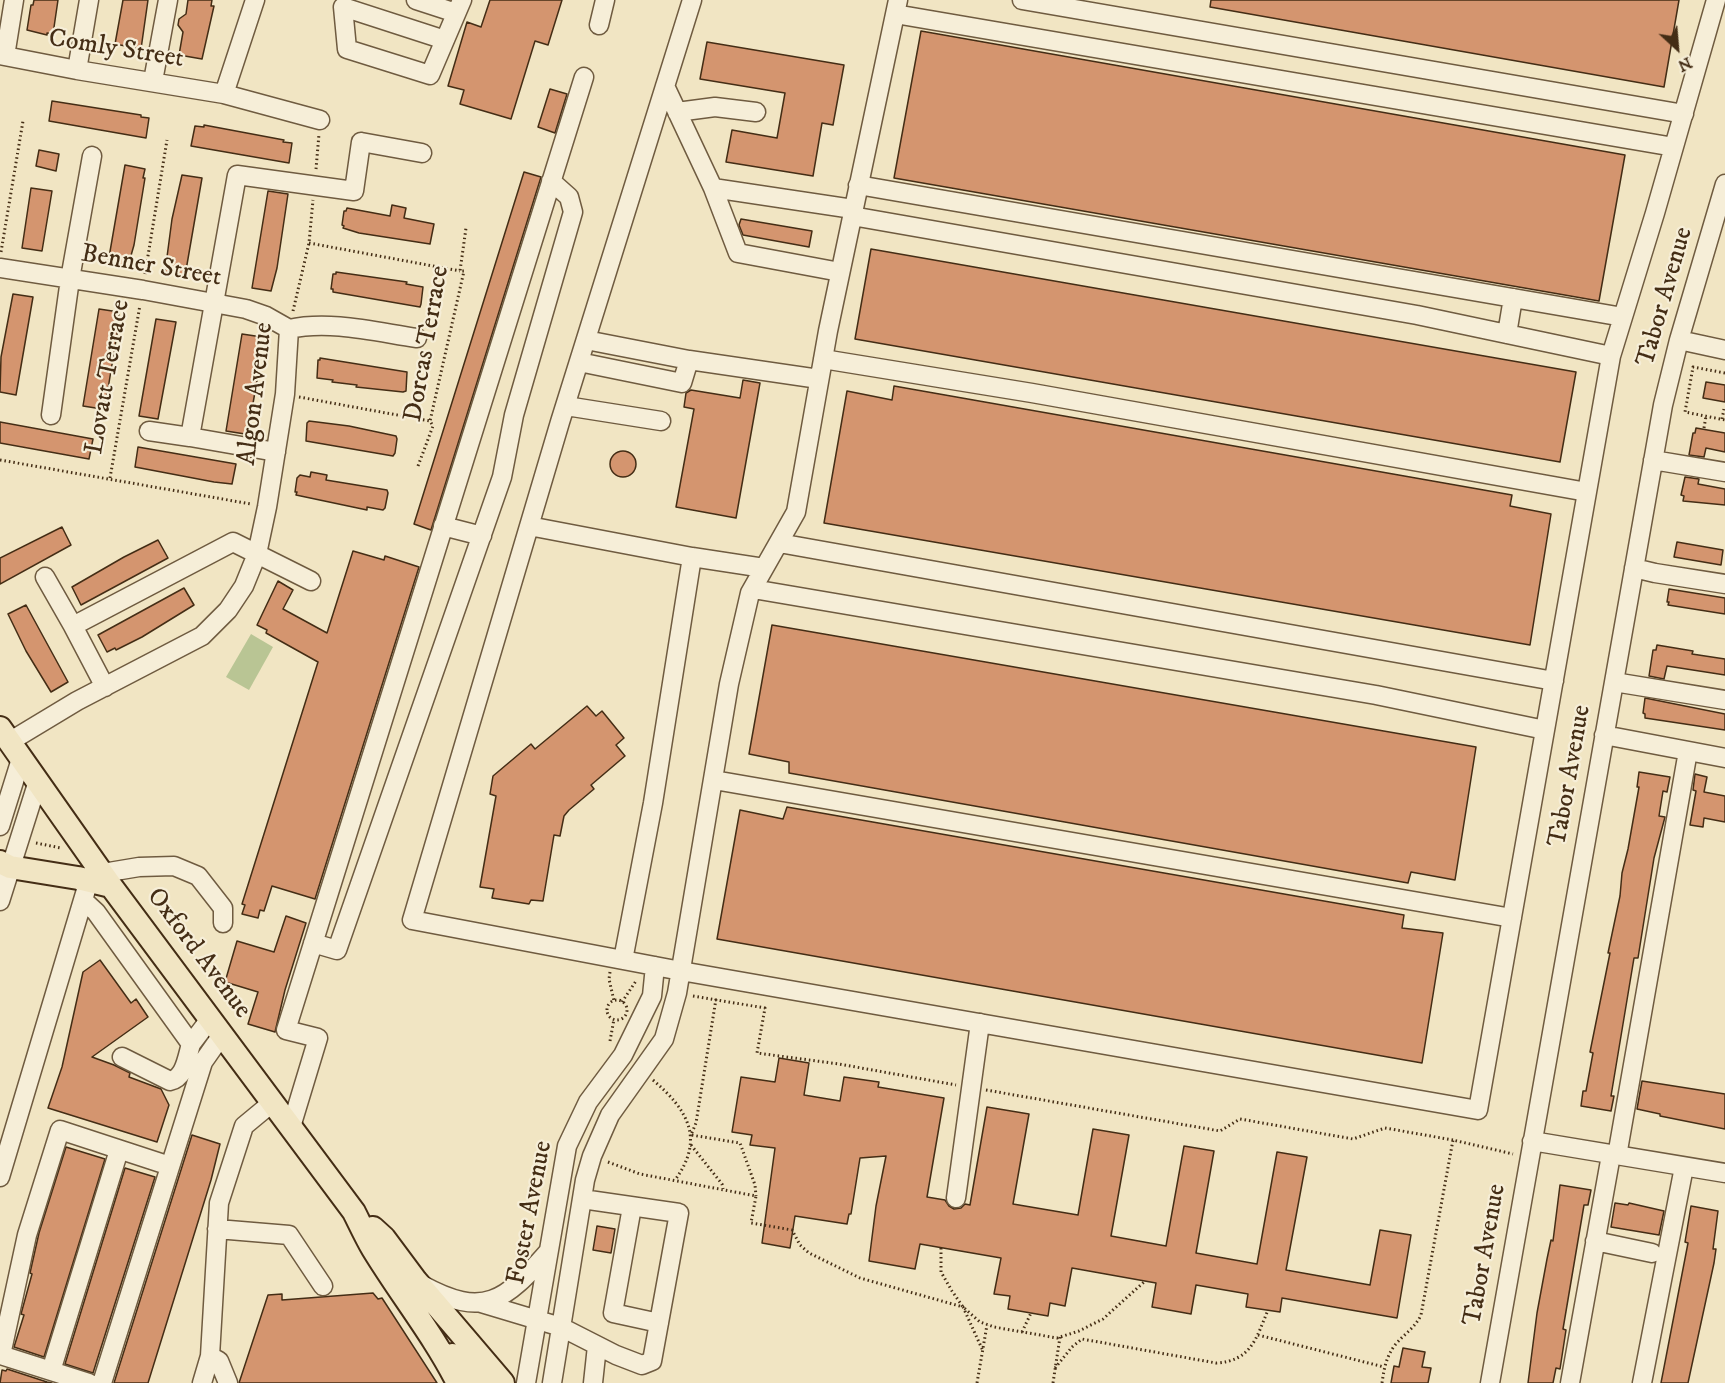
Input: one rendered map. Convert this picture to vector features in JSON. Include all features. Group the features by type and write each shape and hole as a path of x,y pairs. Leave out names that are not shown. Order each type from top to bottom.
{"main road":[{"name":"Oxford Avenue","path":"10,743 38,781 97,885 216,1027 354,1212 372,1248 420,1317 458,1383"},
{"path":"5,865 97,885"},
{"name":"Oxford Avenue","path":"354,1212 384,1238 416,1281 503,1383"},
{"path":"420,1317 478,1383"}],"street":[{"path":"2,56 14,0"},
{"path":"77,70 89,0"},
{"path":"153,81 168,0"},
{"path":"255,0 224,94 320,120"},
{"path":"416,0 459,7 445,40 430,75 347,49 343,3 445,40"},
{"path":"599,25 605,0"},
{"path":"692,0 579,362 412,920 617,965 655,966 1478,1110 1611,356 1716,0"},
{"path":"1022,0 1684,114"},
{"path":"896,7 1674,147"},
{"name":"Foster Avenue","path":"552,1383 582,1199 592,1156 610,1115 664,1039 677,993 729,684 750,593 796,512 840,272 896,7"},
{"name":"Comly Street","path":"2,56 224,94"},
{"path":"291,1127 318,1038 286,1030 584,77"},
{"path":"665,86 713,188 738,253 840,272"},
{"path":"677,112 715,106 756,112"},
{"path":"190,437 237,175 354,191 361,142 422,153"},
{"path":"51,415 70,279 92,156"},
{"path":"313,943 337,950 502,477 514,415 573,212 570,197 551,181"},
{"name":"Tabor Avenue","path":"1490,1383 1663,405 1679,340 1725,184"},
{"path":"858,185 1623,317"},
{"path":"713,188 853,213 955,235 1417,315 1611,356"},
{"path":"955,235 960,202"},
{"path":"1149,268 1155,236"},
{"name":"Benner Street","path":"0,268 143,290 246,309 266,316 289,329"},
{"path":"1507,334 1513,298"},
{"path":"289,329 306,325 331,326 417,338"},
{"name":"Algon Avenue","path":"10,743 77,701 202,636 228,610 244,586 257,554 285,394 289,329"},
{"path":"586,340 689,360 819,379"},
{"path":"1679,340 1725,350"},
{"path":"823,358 1056,397 1587,492"},
{"path":"579,362 682,383 689,360"},
{"path":"566,405 661,421"},
{"path":"149,430 276,452"},
{"path":"1653,460 1725,472"},
{"path":"443,526 482,536"},
{"path":"530,526 692,557 764,568"},
{"path":"73,626 233,542 311,581"},
{"path":"779,543 1554,681"},
{"path":"617,965 652,803 692,557"},
{"path":"1634,567 1655,573 1725,584"},
{"path":"45,577 105,687"},
{"path":"753,589 1376,695 1545,730"},
{"path":"1614,682 1725,700"},
{"path":"1604,735 1725,758"},
{"path":"0,826 6,795 10,743"},
{"path":"1570,1383 1688,751"},
{"path":"714,780 1512,918"},
{"path":"0,902 5,865 38,781"},
{"path":"0,1178 97,885 139,867 174,866 198,876 223,908 223,923"},
{"path":"97,885 96,912 190,1044"},
{"name":"Foster Avenue","path":"525,1383 567,1146 588,1102 623,1055 652,996 655,966"},
{"path":"956,1198 980,1023"},
{"path":"122,1057 170,1081 174,1080 182,1074 190,1044 216,1027"},
{"path":"102,1383 216,1027"},
{"path":"202,1383 210,1356 219,1203 244,1126 273,1102"},
{"path":"89,1383 1,1355 27,1235 60,1130 170,1166"},
{"path":"1532,1141 1725,1173"},
{"path":"51,1371 119,1149"},
{"path":"1642,1383 1684,1167"},
{"path":"481,1303 561,1327 597,1346 642,1365 652,1361 679,1213 582,1199"},
{"path":"632,1207 613,1314 659,1323"},
{"path":"217,1229 289,1235 322,1286"},
{"path":"1595,1241 1653,1253"},
{"path":"416,1281 451,1299 463,1303 481,1303 498,1298 532,1271 548,1252"},
{"path":"593,1383 597,1346"},
{"path":"210,1356 219,1361 228,1383"}],"path":[{"name":"Algon Avenue","path":"289,329 309,243 320,120"},
{"path":"0,258 23,121"},
{"name":"Lovatt Terrace","path":"110,478 167,140"},
{"name":"Dorcas Terrace","path":"418,466 433,426 430,421 464,271 460,271 466,228"},
{"path":"309,243 460,271"},
{"path":"1724,409 1723,420 1685,412 1693,367 1725,373"},
{"path":"285,394 430,421"},
{"path":"1704,428 1706,416"},
{"path":"0,460 267,507"},
{"path":"31,842 61,848"},
{"path":"614,1000 609,979 617,965"},
{"path":"622,1002 637,976"},
{"path":"689,995 765,1008 756,1053 839,1064 1220,1131 1240,1119 1353,1138 1385,1128 1513,1154"},
{"path":"691,1136 696,1123 716,999"},
{"path":"614,1000 622,1002 626,1010 625,1015 619,1019 608,1016 609,1005 614,1000"},
{"path":"609,1049 614,1019"},
{"path":"653,1079 675,1100 687,1122 691,1136 691,1145 681,1172 675,1180"},
{"path":"720,1140 722,1132"},
{"path":"691,1136 740,1143 755,1185 756,1196 751,1223 792,1230 809,1253 860,1278 963,1307 983,1351"},
{"path":"1382,1383 1389,1355 1397,1343 1417,1323 1421,1315 1453,1140"},
{"path":"691,1145 722,1184 724,1190"},
{"path":"604,1161 640,1174 756,1196"},
{"path":"941,1248 941,1272 951,1292 963,1307 987,1325 1022,1332 1060,1336 1079,1331 1103,1319 1145,1281"},
{"path":"1055,1368 1072,1347 1082,1339 1216,1363 1229,1362 1252,1347 1268,1310"},
{"path":"1022,1332 1031,1313"},
{"path":"977,1383 987,1325"},
{"path":"1079,1331 1082,1339"},
{"path":"1258,1335 1384,1368"},
{"path":"1053,1383 1060,1336"}],"green space":[{"path":"251,634 273,647 249,690 226,677"}],"building":[{"path":"34,0 58,0 53,34 47,33 47,35 27,30"},
{"path":"123,0 148,0 141,49 115,44"},
{"path":"188,0 212,0 211,6 214,6 202,59 179,55 183,32 178,25 179,19 186,14"},
{"path":"490,0 562,0 548,45 535,41 511,119 460,104 464,90 448,86 467,22 481,27"},
{"path":"1211,0 1679,0 1664,87 1210,7"},
{"path":"921,31 1625,155 1599,301 894,178"},
{"path":"707,42 844,65 833,125 822,123 813,176 726,162 732,130 777,138 785,93 700,79"},
{"path":"550,89 567,94 555,133 538,127"},
{"path":"52,101 149,118 146,138 49,121"},
{"path":"204,125 292,143 289,163 191,146 195,126 204,127"},
{"path":"39,150 59,154 56,171 36,166"},
{"path":"125,165 145,169 134,245 128,266 108,263"},
{"path":"524,172 541,177 431,530 414,524"},
{"path":"182,175 202,178 185,276 165,272 172,219"},
{"path":"31,188 52,191 42,251 22,248"},
{"path":"268,191 288,194 277,268 271,291 252,288"},
{"path":"392,205 406,208 404,218 434,224 430,244 359,233 343,228 344,211 347,208 390,216"},
{"path":"741,219 812,231 809,247 743,235 739,225"},
{"path":"871,249 1576,372 1560,462 855,339"},
{"path":"336,272 407,282 406,284 423,287 420,307 333,292 331,289 333,274"},
{"path":"13,294 33,297 16,395 0,392 1,357"},
{"path":"99,309 119,312 106,401 102,409 83,406"},
{"path":"156,319 176,322 158,419 139,416"},
{"path":"242,334 262,337 258,375 249,426 245,434 226,431"},
{"path":"320,358 407,372 406,391 356,387 357,385 317,378"},
{"path":"743,380 760,383 736,518 676,507 694,409 684,407 686,393 691,390 740,398"},
{"path":"1706,382 1725,385 1725,402 1703,398"},
{"path":"894,386 1512,495 1510,506 1551,514 1530,645 824,523 847,391 892,400"},
{"path":"309,421 349,426 396,436 395,453 393,456 306,441"},
{"path":"0,422 93,439 89,459 0,443"},
{"path":"1696,428 1725,433 1725,452 1706,448 1704,457 1689,455"},
{"path":"138,447 236,464 232,484 135,467"},
{"path":"623,451 632,455 636,464 632,473 623,477 614,473 610,464 614,455"},
{"path":"311,472 327,475 326,480 387,490 385,508 383,510 367,507 367,510 296,495 297,478 300,475 310,477"},
{"path":"1685,477 1699,479 1698,484 1725,489 1725,505 1683,501 1684,496 1681,495"},
{"path":"62,527 71,545 0,584 0,558"},
{"path":"158,540 168,558 81,605 72,587"},
{"path":"1677,542 1723,550 1721,565 1674,557"},
{"path":"353,551 384,560 385,556 419,567 315,899 272,886 264,911 260,910 258,918 242,914 245,905 242,904 318,662 266,633 267,630 257,625 278,581 293,590 283,609 327,633"},
{"path":"184,588 194,605 142,637 107,652 98,635"},
{"path":"1669,589 1725,598 1725,614 1668,605"},
{"path":"26,605 68,682 51,692 26,651 8,614"},
{"path":"772,625 1476,747 1455,880 1411,872 1408,883 789,773 789,762 749,754"},
{"path":"1657,645 1725,659 1725,675 1667,666 1664,679 1649,676 1653,650 1656,650"},
{"path":"1645,698 1725,714 1725,730 1645,718 1643,713"},
{"path":"587,706 596,716 602,711 624,738 616,745 625,756 591,785 594,789 564,816 560,836 554,835 543,901 531,900 529,904 492,898 494,889 480,887 496,796 490,794 493,776 531,744 535,749"},
{"path":"1639,772 1670,777 1667,792 1663,791 1659,816 1665,817 1654,858 1638,958 1634,958 1611,1096 1614,1096 1611,1111 1581,1106 1593,1053 1590,1052 1620,896 1622,873 1639,787 1637,787"},
{"path":"1695,774 1707,777 1704,792 1725,796 1725,822 1704,818 1703,827 1690,825 1696,791 1693,790"},
{"path":"787,807 1404,915 1402,928 1443,933 1422,1063 717,939 740,810 783,819"},
{"path":"286,916 306,923 285,990 275,1032 248,1024 258,992 225,982 237,941 274,952"},
{"path":"100,960 131,1003 136,999 148,1017 92,1057 130,1073 129,1077 161,1089 169,1105 157,1142 48,1108 62,1067 83,972"},
{"path":"779,1058 809,1063 804,1095 840,1101 844,1077 879,1082 878,1087 944,1098 927,1197 945,1200 954,1209 961,1208 965,1204 970,1205 987,1107 1029,1114 1013,1204 1078,1215 1093,1129 1129,1135 1111,1236 1166,1246 1184,1146 1214,1151 1196,1253 1257,1264 1277,1152 1307,1157 1286,1270 1370,1285 1380,1230 1411,1235 1397,1318 1282,1298 1280,1312 1246,1307 1248,1294 1196,1285 1191,1314 1152,1307 1156,1283 1072,1268 1065,1306 1050,1303 1048,1316 1008,1309 1010,1296 994,1294 1001,1258 920,1244 915,1269 869,1261 876,1206 886,1156 860,1158 851,1214 849,1214 847,1224 795,1216 790,1248 762,1243 775,1148 750,1145 752,1135 732,1132 741,1077 775,1082"},
{"path":"1642,1081 1725,1094 1725,1129 1637,1109"},
{"path":"192,1135 220,1144 148,1383 114,1383"},
{"path":"66,1147 105,1159 44,1357 14,1347 24,1315 21,1314 32,1274 30,1273 39,1233"},
{"path":"125,1168 155,1177 93,1373 65,1364"},
{"path":"1560,1185 1591,1190 1588,1205 1584,1205 1563,1329 1566,1330 1560,1369 1556,1368 1553,1383 1528,1383 1537,1313 1551,1240 1553,1241"},
{"path":"1615,1203 1628,1205 1629,1203 1664,1211 1659,1235 1611,1227"},
{"path":"1691,1206 1718,1211 1713,1249 1716,1249 1714,1263 1688,1383 1661,1383 1688,1243 1685,1242"},
{"path":"597,1226 615,1229 611,1253 593,1250"},
{"path":"373,1293 378,1299 382,1298 437,1383 239,1383 268,1295 282,1294 282,1300"},
{"path":"1403,1348 1425,1352 1422,1367 1431,1368 1428,1383 1391,1383 1394,1366 1399,1367"},
{"path":"7,1369 52,1383 0,1383 2,1370"}]}
